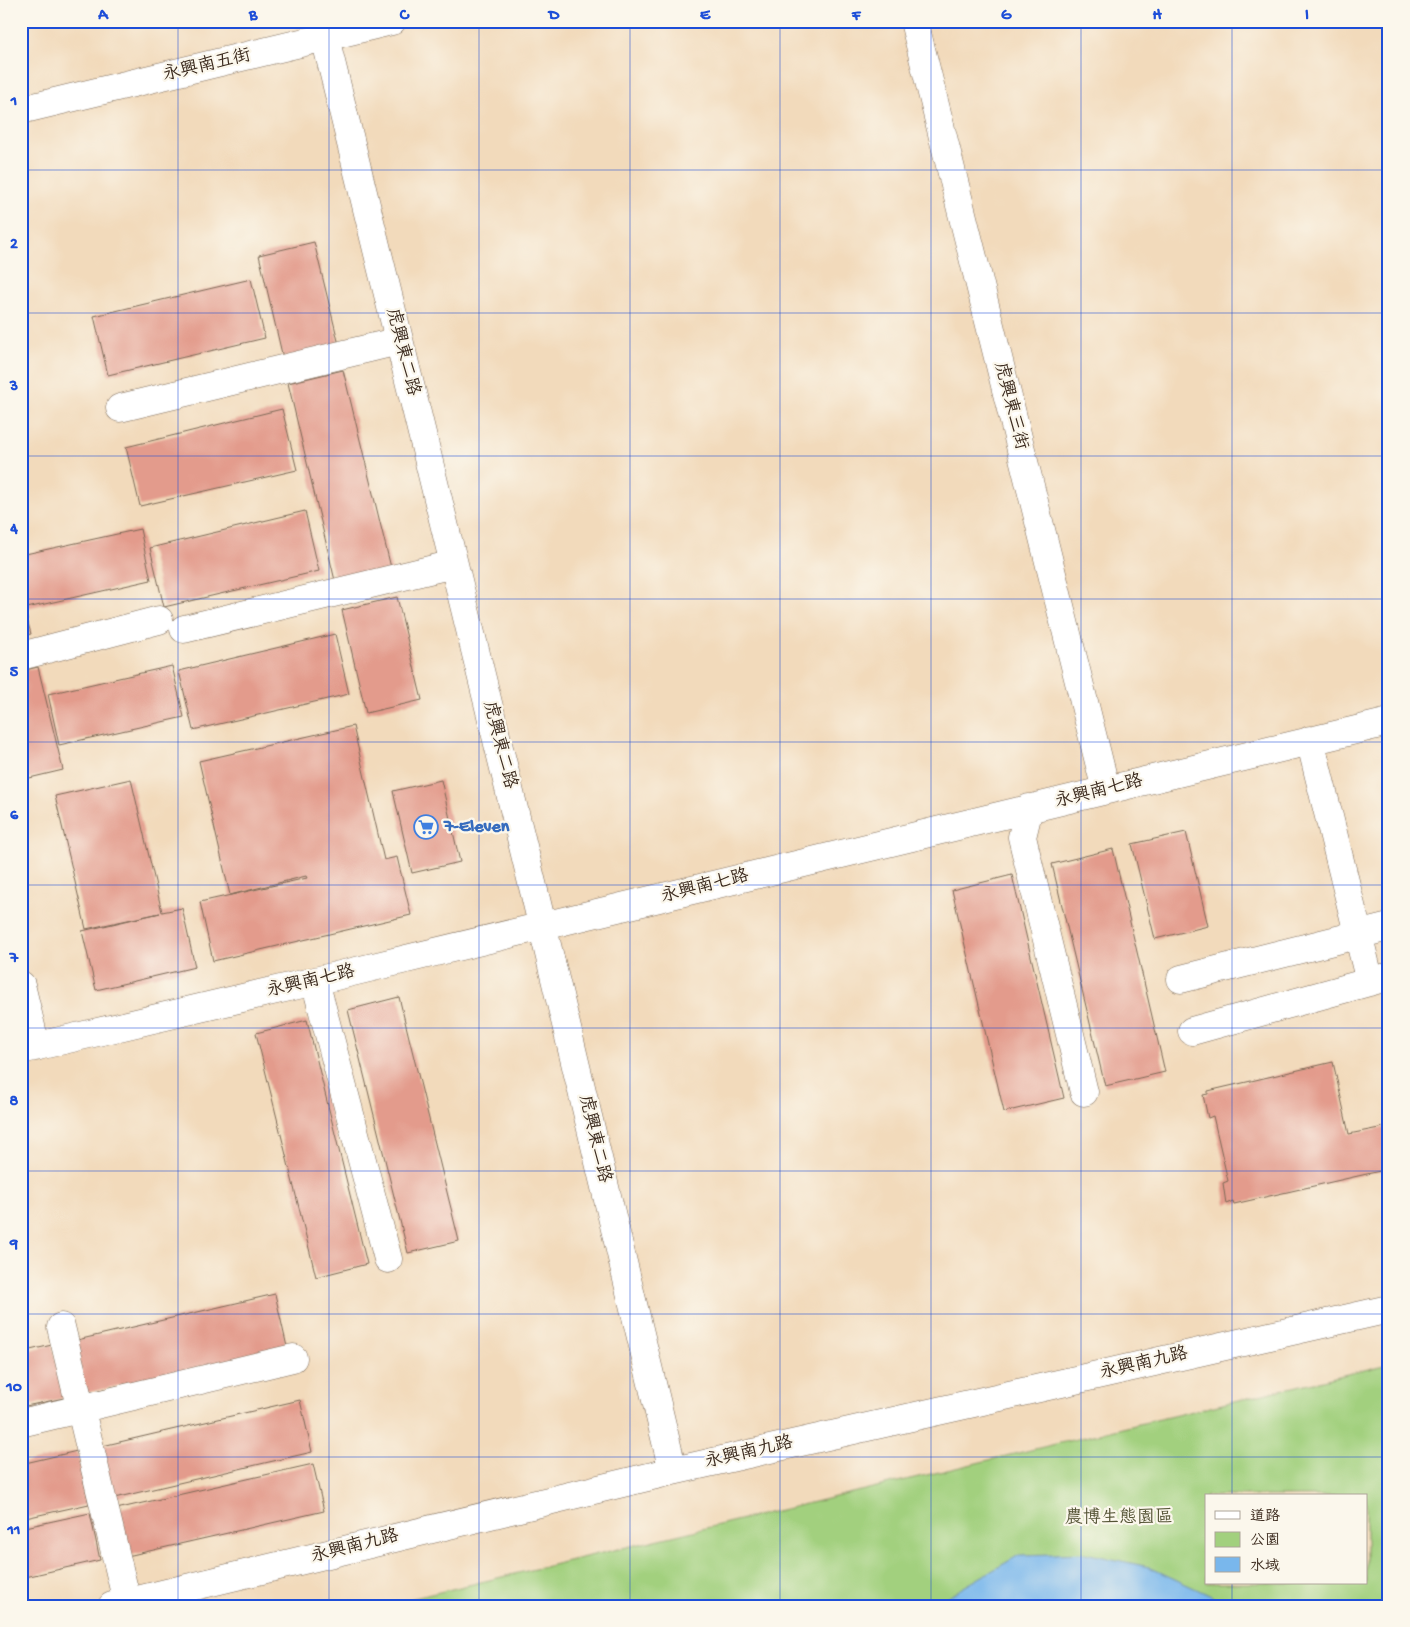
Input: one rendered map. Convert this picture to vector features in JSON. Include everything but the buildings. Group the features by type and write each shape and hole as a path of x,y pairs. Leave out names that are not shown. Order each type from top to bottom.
{"street":[{"name":"永興南五街","path":"21,110 323,30 392,21"},
{"name":"虎興東三街","path":"914,21 1106,790"},
{"name":"虎興東二路","path":"323,30 543,926 673,1471"},
{"path":"120,408 399,342"},
{"path":"21,656 454,564"},
{"name":"永興南七路","path":"29,1048 315,981 1389,722"},
{"path":"1192,1031 1380,979 1358,934 1310,740"},
{"path":"1029,808 1022,837 1084,1092"},
{"path":"1181,979 1389,927"},
{"path":"315,981 388,1259"},
{"path":"21,986 29,1048"},
{"name":"永興南九路","path":"120,1604 673,1471 1389,1309"},
{"path":"61,1327 81,1409 120,1604"},
{"path":"21,1423 293,1358"}],"green space":[{"name":"農博生態園區","path":"1389,1364 1389,1606 381,1606"}],"water":[{"path":"1085,1553 1149,1567 1233,1606 931,1606 1019,1555"}],"place":[{"name":"7-Eleven","path":"426,827"}]}
